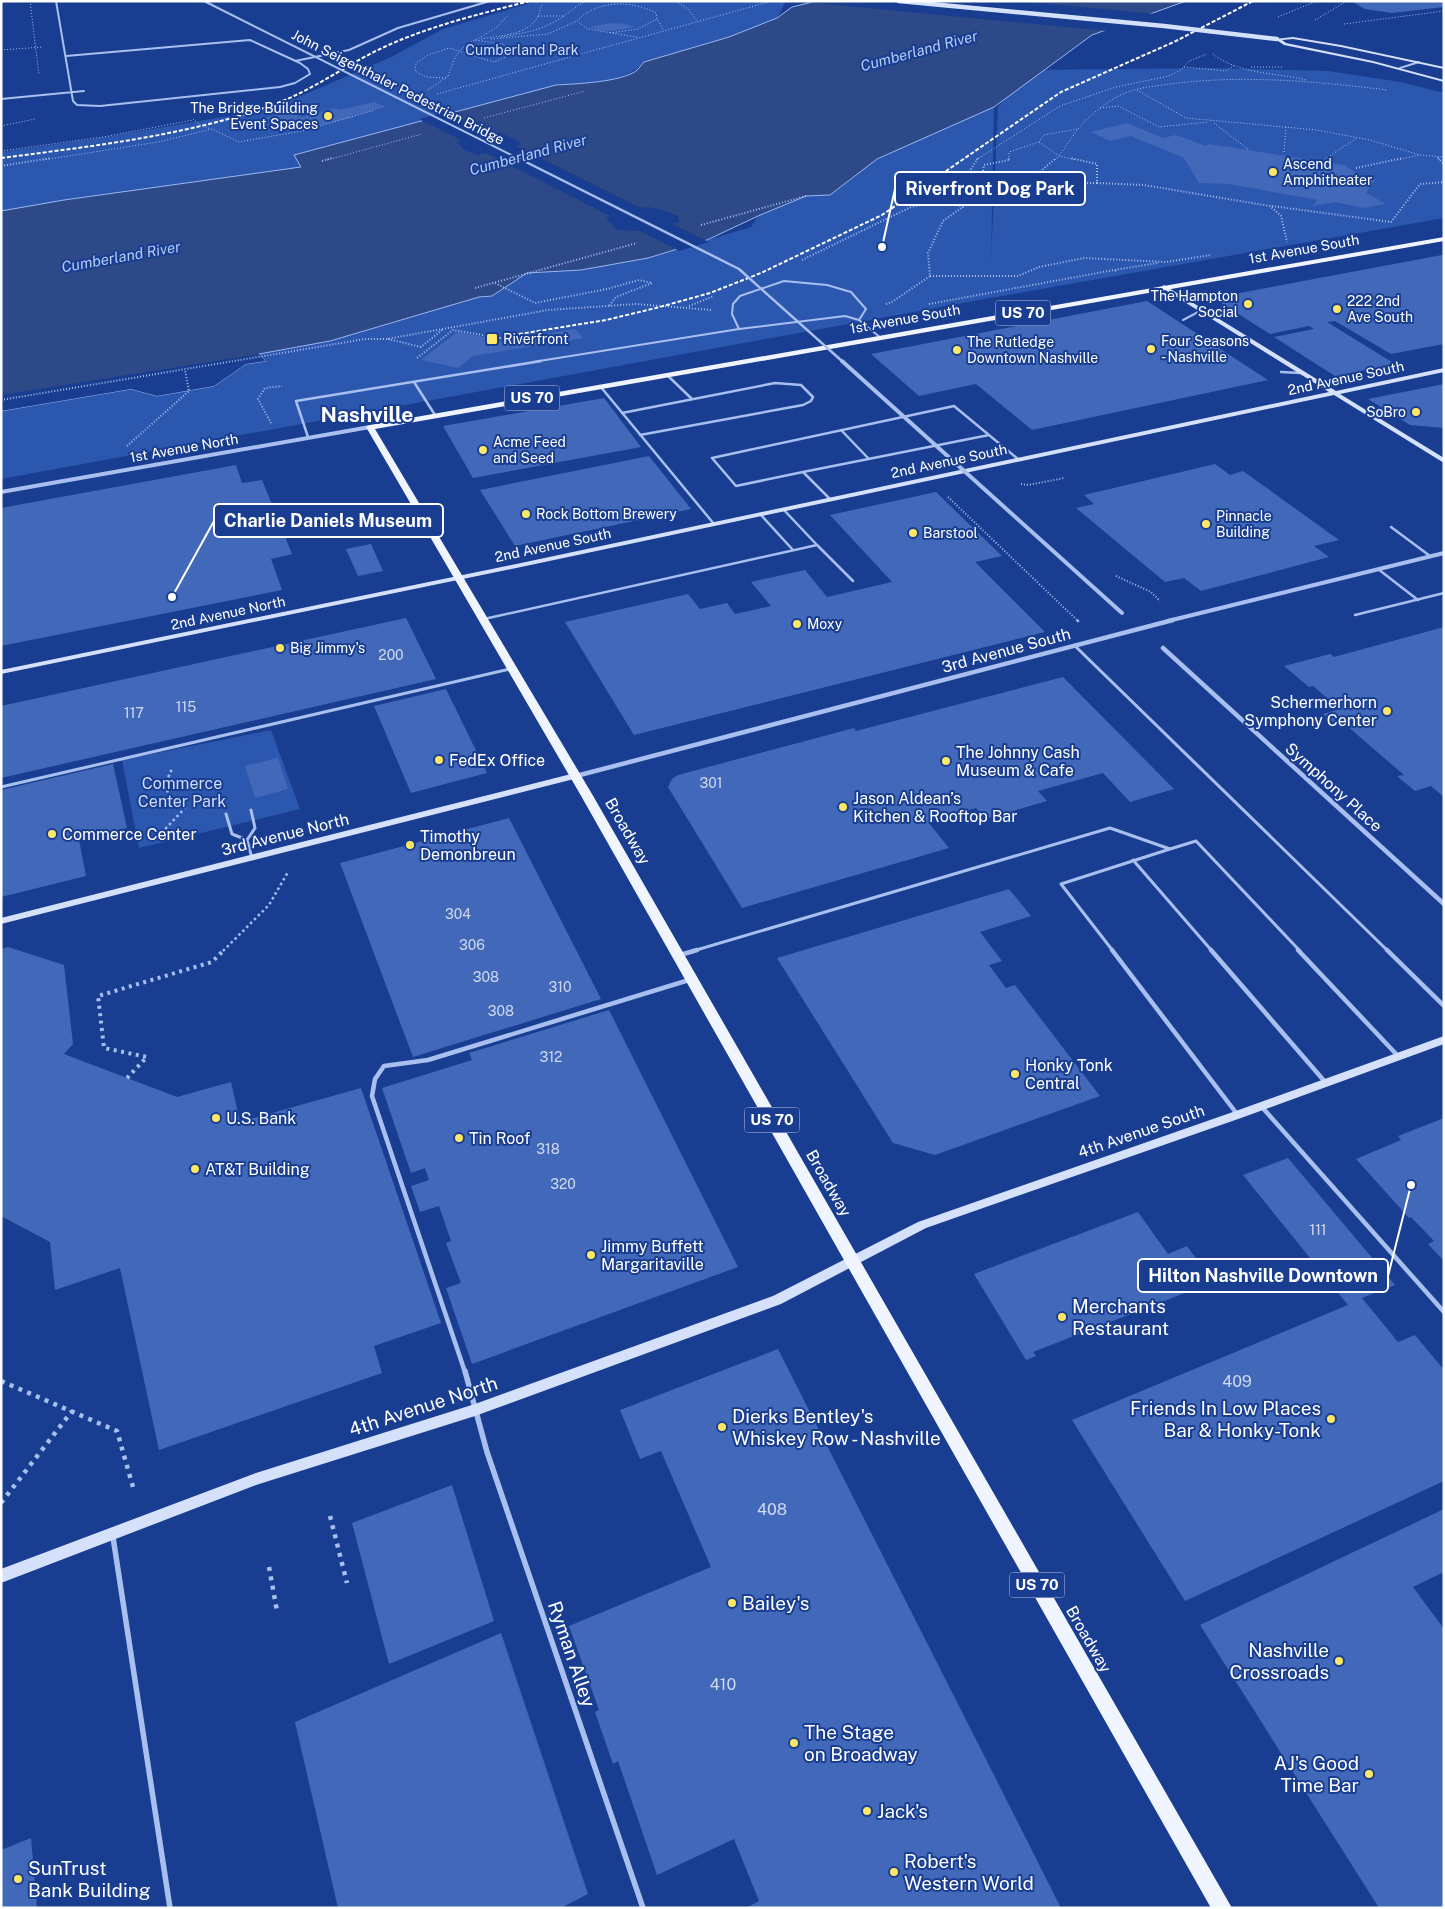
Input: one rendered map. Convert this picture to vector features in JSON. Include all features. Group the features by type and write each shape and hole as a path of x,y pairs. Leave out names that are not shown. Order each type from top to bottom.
{"main road":[{"name":"1st Avenue South","path":"370,427 1164,287 1443,240"},
{"name":"Broadway","path":"370,427 513,668 1222,1908"}],"street":[{"name":"John Seigenthaler Pedestrian Bridge","path":"204,1 739,269 1122,613"},
{"path":"899,1 1164,26 1277,39 1293,38 1444,68"},
{"path":"1277,39 1284,44 1400,68 1444,81"},
{"path":"1164,287 1444,461"},
{"name":"2nd Avenue South","path":"460,578 1444,370"},
{"name":"1st Avenue North","path":"1,492 370,427"},
{"name":"3rd Avenue South","path":"575,776 1074,645 1444,553"},
{"name":"2nd Avenue North","path":"1,672 460,578"},
{"name":"Symphony Place","path":"1163,648 1444,904"},
{"name":"3rd Avenue North","path":"1,921 575,776"},
{"name":"4th Avenue South","path":"852,1261 922,1225 1237,1115 1444,1040"},
{"name":"4th Avenue North","path":"1,1576 256,1479 475,1410 777,1300 852,1261"}],"lane":[{"path":"56,1 73,101 77,104 86,106 280,87 295,83 310,74 305,66 254,41 246,40 66,56"},
{"path":"295,61 349,50 398,28 490,1"},
{"path":"1400,68 1419,62"},
{"path":"1,100 84,91"},
{"path":"739,329 732,314 733,304 740,296 784,281 827,285 851,292 866,309 859,320"},
{"path":"1183,320 1202,310"},
{"path":"308,437 296,400 739,329 845,316 859,320 881,338"},
{"path":"1281,372 1302,373"},
{"path":"667,375 692,399"},
{"path":"414,382 435,415"},
{"path":"622,413 775,383 801,385 813,397 811,401 803,405 640,434"},
{"path":"600,386 714,524"},
{"path":"990,435 736,486 712,458 954,406 990,435 1018,459"},
{"path":"841,430 868,458"},
{"path":"803,472 830,499"},
{"path":"784,509 853,580"},
{"path":"760,514 793,550"},
{"path":"1391,527 1430,556"},
{"path":"484,619 817,545"},
{"path":"1378,570 1418,600"},
{"path":"1355,615 1444,593"},
{"path":"1074,645 1444,1006"},
{"path":"1,787 513,668"},
{"path":"250,810 255,828 247,840 252,858"},
{"path":"226,814 232,834 247,840"},
{"path":"678,955 1110,828 1170,848"},
{"path":"1237,1115 1206,1070 1061,884 1196,841 1398,1056"},
{"path":"1132,860 1326,1083"},
{"name":"Ryman Alley","path":"643,1908 475,1410 455,1341 372,1096 375,1079 384,1066 428,1060 691,980"},
{"path":"1261,1106 1444,1312"},
{"path":"112,1533 170,1908"}],"path":[{"path":"1,2 12,1"},
{"path":"30,1 41,96"},
{"path":"475,40 512,35 541,28 563,16 574,5 587,1"},
{"path":"676,1 688,8 698,22"},
{"path":"475,40 524,29 534,23 543,3"},
{"path":"475,40 548,34 577,21 584,12 591,8 619,3 645,6 656,13 657,19 664,31"},
{"path":"423,94 447,77 454,55 459,50 503,22 510,10"},
{"path":"1343,24 1444,11"},
{"path":"538,16 563,16"},
{"path":"600,32 638,29 657,19"},
{"path":"1316,20 1325,21"},
{"path":"577,21 588,29 639,38"},
{"path":"447,77 433,78 418,74 415,71 416,63 428,55 449,48 494,62 508,56 508,50 503,44 475,40"},
{"path":"947,201 946,186 966,177 975,160 1060,106 1116,87 1169,76 1182,70 1189,61 1212,52"},
{"path":"1184,67 1226,71 1236,65 1312,81"},
{"path":"1026,184 1059,156 1078,129 1098,109 1118,96 1136,89 1189,81 1252,79 1312,81 1373,87 1392,91"},
{"path":"1136,89 1186,118 1213,122 1286,127 1357,138 1420,155 1444,157"},
{"path":"1098,109 1118,106 1159,127 1213,122 1249,150"},
{"path":"1,151 103,137 193,120"},
{"path":"1284,152 1286,127"},
{"path":"947,194 950,189 982,176 984,165 1009,160 1009,152 1039,142 1044,135 1078,129"},
{"path":"1325,159 1357,138"},
{"path":"1039,142 1059,156 1097,164 1097,183"},
{"path":"1356,168 1420,155"},
{"path":"1436,156 1444,164"},
{"path":"930,276 928,253 943,220 977,197 1026,184 1097,183 1144,185 1270,206 1391,222 1420,184 1444,182"},
{"path":"784,281 776,273 911,207 930,202 947,201 963,207"},
{"path":"1270,206 1281,216 1288,242 1279,244"},
{"path":"866,309 892,302 930,276 1018,276 1039,268 1084,258 1166,262 1213,254"},
{"path":"924,305 1114,270"},
{"path":"495,282 535,303 607,289 639,280 652,283 616,296 609,306"},
{"path":"1,400 365,339 387,339 548,310 636,304 732,314"},
{"path":"387,339 421,347 444,329"},
{"path":"134,441 189,390 185,370"},
{"path":"1015,486 1021,490"},
{"path":"948,496 1084,627"},
{"path":"1116,576 1151,592 1161,601"},
{"path":"154,841 186,807 170,799 165,784 174,766"},
{"path":"128,1078 147,1057 104,1048 98,996 212,962 270,906 288,872 279,851"},
{"path":"1,1381 117,1431 133,1487"},
{"path":"1,1503 72,1411"},
{"path":"330,1516 347,1583"},
{"path":"270,1568 277,1611"}],"green space":[{"name":"Cumberland Park","path":"538,1 786,1 777,18 729,37 644,62 636,70 615,79 591,83 556,85 302,167 1,217 1,152 87,140 271,109 391,57 443,29"},
{"path":"1212,68 1328,71 1401,82 1444,93 1444,218 990,298 1,479 1,411 131,389 157,396 214,386 246,364 265,361 259,354 330,341 479,297 492,296 527,273 581,270 648,258 751,227 758,216 909,144 994,107 991,259 998,107 1030,70"},
{"name":"Commerce Center Park","path":"271,730 300,809 139,848 122,760"}],"water":[{"name":"Cumberland River","path":"817,1 1186,1 1092,35 994,107 877,159 830,195 806,196 707,240 648,258 581,270 527,273 492,296 479,297 330,341 259,354 266,361 246,364 214,386 157,396 131,389 1,411 1,211 64,200 301,167 294,155 556,85 598,82 620,78 636,71 644,62 729,37 777,18 792,7"}],"pier":[{"path":"1018,1 1156,14 1108,31 805,2"},
{"path":"446,112 491,134 498,132 517,140 521,144 516,146 641,208 648,207 663,210 678,216 679,222 672,224 709,242 679,251 640,231 617,230 606,218 610,216 486,153 478,155 464,150 457,142 461,140 419,119"},
{"path":"259,354 266,361 246,364 214,386 157,396 131,389 1,411 1,395"}],"building":[{"path":"1351,1 1444,1 1444,7 1392,13 1365,9"},
{"path":"611,23 635,27 613,31 589,27"},
{"name":"The Bridge Building Event Spaces","path":"374,102 386,107 351,116 355,117 294,131 264,118 290,112 302,117 335,108 340,110"},
{"name":"Ascend Amphitheater","path":"1127,123 1163,138 1176,135 1206,146 1209,144 1344,165 1364,178 1375,180 1366,193 1386,204 1363,208 1335,202 1313,206 1317,200 1229,184 1199,183 1184,158 1131,136 1110,141 1091,132"},
{"name":"222 2nd Ave South","path":"1444,256 1444,344 1391,354 1335,321 1327,322 1395,364 1335,376 1274,337 1314,329 1309,326 1270,334 1213,298"},
{"path":"1147,301 1268,380 1032,430 976,384 919,396 871,354"},
{"path":"575,329 583,338 473,356 458,368 421,360 457,332 496,339 491,343"},
{"name":"SoBro","path":"1444,384 1444,428 1410,425 1368,399"},
{"path":"604,398 641,447 473,478 443,426"},
{"path":"649,456 691,509 515,546 480,490"},
{"name":"Pinnacle Building","path":"1215,464 1230,475 1243,471 1339,540 1314,546 1329,557 1201,591 1184,578 1165,582 1076,508 1094,504 1084,495"},
{"path":"236,465 242,483 262,480 292,554 271,559 282,590 1,646 1,508"},
{"path":"936,492 1002,556 975,562 1045,632 634,735 565,622 688,594 700,609 727,603 735,614 771,606 751,582 805,570 827,597 892,582 830,515"},
{"path":"371,544 383,571 358,576 346,549"},
{"path":"406,618 436,679 1,778 1,706"},
{"name":"Schermerhorn Symphony Center","path":"1444,627 1444,797 1431,786 1415,791 1397,776 1404,775 1347,726 1340,728 1323,714 1340,709 1313,686 1309,687 1284,666 1330,654 1334,657"},
{"path":"1063,677 1174,789 1130,802 1103,773 1038,791 1047,801 985,819 976,808 928,822 949,848 742,908 668,787 672,779 678,775 854,728 856,731"},
{"path":"446,689 487,773 411,793 374,706"},
{"path":"278,758 288,789 255,798 245,766"},
{"name":"Commerce Center","path":"113,764 127,828 79,840 86,876 1,897 1,790"},
{"path":"509,818 601,999 413,1057 340,863"},
{"path":"1009,889 1031,916 980,932 1002,961 989,965 1006,988 1015,985 1100,1096 935,1155 893,1143 777,958"},
{"name":"AT&T Building","path":"8,947 64,965 73,1044 64,1054 177,1097 231,1082 240,1122 361,1088 441,1323 374,1346 382,1373 159,1450 120,1268 55,1290 50,1242 1,1216 1,949"},
{"path":"609,1010 738,1267 472,1364 446,1288 461,1283 446,1243 451,1241 439,1206 420,1212 411,1186 429,1180 425,1168 411,1173 382,1088 472,1060 469,1053"},
{"path":"1444,1118 1444,1261 1428,1244 1434,1241 1411,1217 1409,1218 1356,1159 1401,1140 1398,1136"},
{"name":"Friends In Low Places Bar & Honky-Tonk","path":"1288,1158 1395,1285 1362,1298 1398,1342 1415,1335 1444,1370 1444,1481 1185,1601 1072,1420 1348,1305 1243,1175"},
{"name":"Merchants Restaurant","path":"1138,1212 1168,1254 1187,1246 1213,1282 1033,1352 1036,1356 1026,1360 974,1274"},
{"path":"778,1349 1061,1908 746,1908 759,1901 734,1839 657,1875 618,1761 613,1764 595,1712 599,1710 569,1626 711,1567 661,1451 640,1459 620,1410"},
{"path":"452,1485 494,1621 389,1664 352,1523"},
{"path":"1444,1509 1444,1572 1413,1587 1444,1629 1444,1908 1379,1908 1200,1625"},
{"path":"501,1633 588,1894 561,1908 338,1908 295,1722"},
{"name":"SunTrust Bank Building","path":"31,1838 37,1908 1,1908 1,1850"}],"railway":[{"path":"1,158 174,132 242,115 289,98 400,40 455,21 530,1"},
{"path":"507,336 606,320 656,308 710,293 761,273 882,215 1061,92 1176,41 1253,1"}],"place":[{"name":"The Bridge Building Event Spaces","path":"328,116"},
{"name":"Ascend Amphitheater","path":"1273,172"},
{"name":"Riverfront Dog Park","path":"882,247"},
{"name":"The Hampton Social","path":"1248,304"},
{"name":"222 2nd Ave South","path":"1337,309"},
{"name":"Riverfront","path":"492,339"},
{"name":"Four Seasons - Nashville","path":"1151,349"},
{"name":"The Rutledge Downtown Nashville","path":"957,350"},
{"name":"SoBro","path":"1416,412"},
{"name":"Acme Feed and Seed","path":"483,450"},
{"name":"Rock Bottom Brewery","path":"526,514"},
{"name":"Pinnacle Building","path":"1206,524"},
{"name":"Barstool","path":"913,533"},
{"name":"Charlie Daniels Museum","path":"172,597"},
{"name":"Moxy","path":"797,624"},
{"name":"Big Jimmy's","path":"280,648"},
{"name":"Schermerhorn Symphony Center","path":"1387,711"},
{"name":"FedEx Office","path":"439,760"},
{"name":"The Johnny Cash Museum & Cafe","path":"946,761"},
{"name":"Jason Aldean’s Kitchen & Rooftop Bar","path":"843,807"},
{"name":"Commerce Center","path":"52,834"},
{"name":"Timothy Demonbreun","path":"410,845"},
{"name":"Honky Tonk Central","path":"1015,1074"},
{"name":"U.S. Bank","path":"216,1118"},
{"name":"Tin Roof","path":"459,1138"},
{"name":"AT&T Building","path":"195,1169"},
{"name":"Hilton Nashville Downtown","path":"1411,1185"},
{"name":"Jimmy Buffett Margaritaville","path":"591,1255"},
{"name":"Merchants Restaurant","path":"1062,1317"},
{"name":"Friends In Low Places Bar & Honky-Tonk","path":"1331,1419"},
{"name":"Dierks Bentley's Whiskey Row - Nashville","path":"722,1427"},
{"name":"Bailey's","path":"732,1603"},
{"name":"Nashville Crossroads","path":"1339,1661"},
{"name":"The Stage on Broadway","path":"794,1743"},
{"name":"AJ's Good Time Bar","path":"1369,1774"},
{"name":"Jack's","path":"867,1811"},
{"name":"Robert's Western World","path":"894,1872"},
{"name":"SunTrust Bank Building","path":"18,1879"}],"district":[{"name":"Nashville","path":"367,415"}]}
